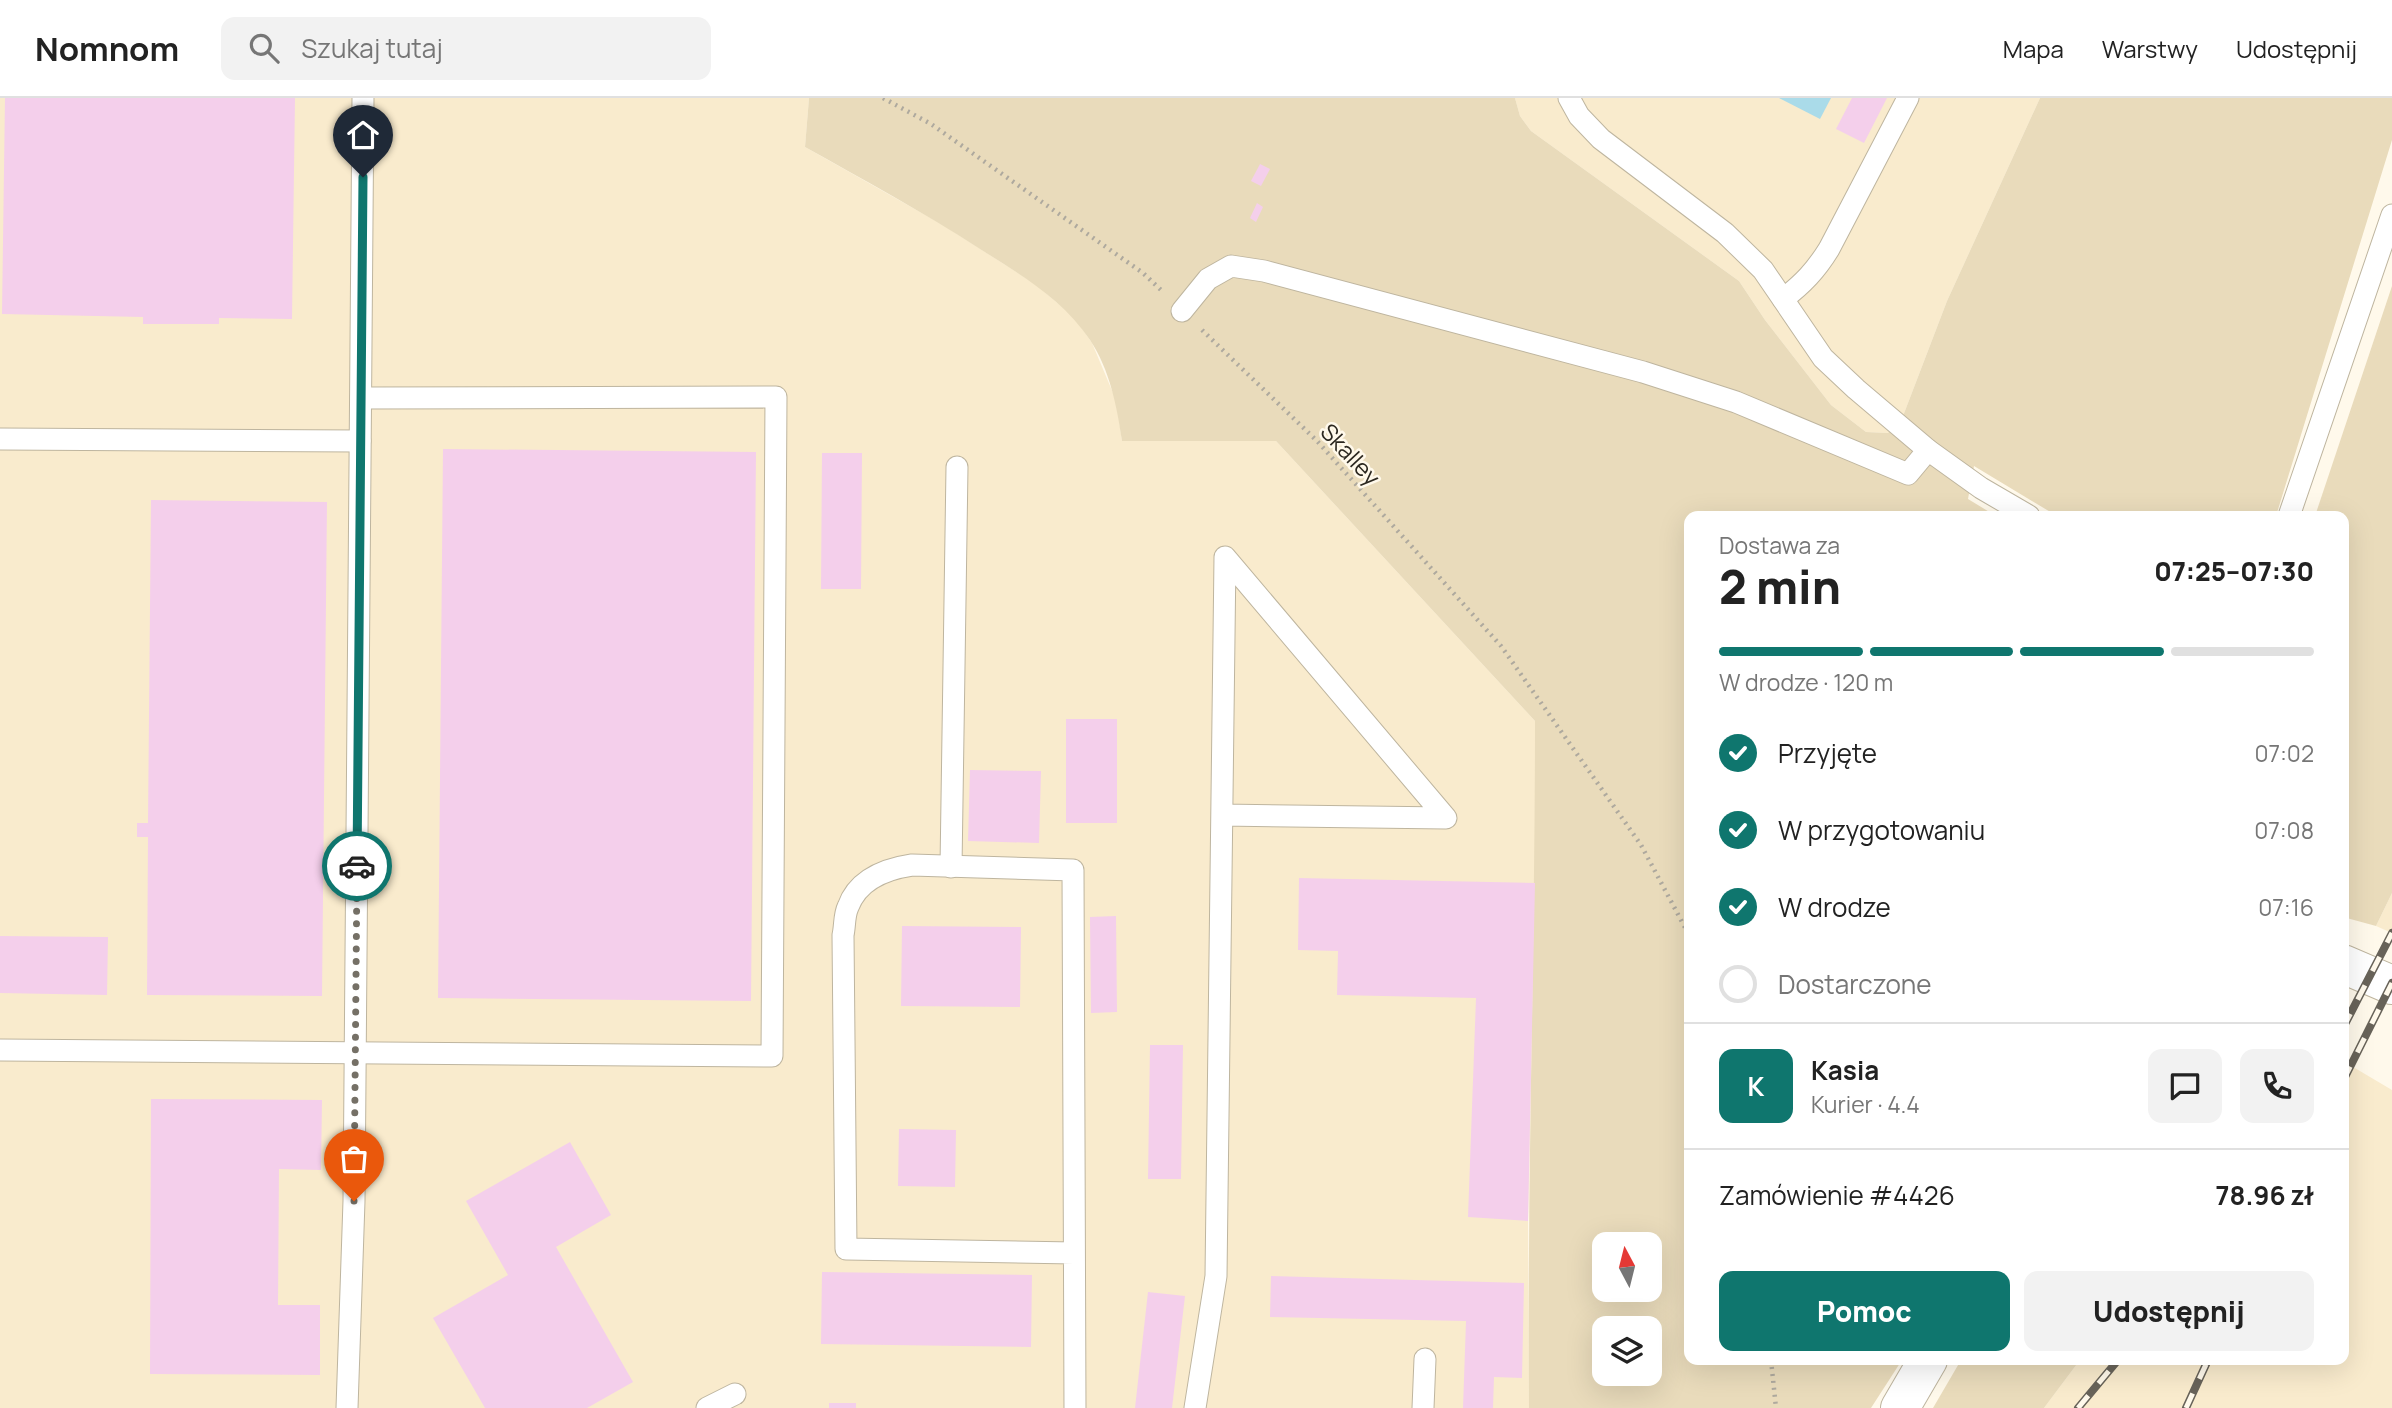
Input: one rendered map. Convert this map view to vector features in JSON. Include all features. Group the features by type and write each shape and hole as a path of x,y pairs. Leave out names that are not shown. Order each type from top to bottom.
{"street":[{"path":"2349,967 2392,985"},
{"path":"1900,1408 1925,1365"}],"lane":[{"path":"347,1408 354,1201 363,98"},
{"path":"1569,98 1578,116 1601,139 1725,233 1763,270 1823,358 1896,425 1981,488 2020,511"},
{"path":"1783,299 1815,271 1829,249 1908,98"},
{"path":"2291,511 2392,215"},
{"path":"1182,311 1208,279 1231,266 1264,271 1643,372 1736,402 1908,474 1928,450"},
{"path":"0,1049 772,1056 776,397 361,398"},
{"path":"0,439 360,441"},
{"path":"951,867 957,467"},
{"path":"1195,1408 1216,1276 1225,557 1446,818 1222,815"},
{"path":"1074,1253 846,1249 844,935 848,907 861,885 887,869 912,865 1073,870 1075,1408"},
{"path":"1423,1408 1425,1359"},
{"path":"707,1408 735,1394"}],"path":[{"name":"Skalley","path":"883,98 931,124 1132,265 1317,441 1502,646 1641,845 1684,926"},
{"path":"1772,1365 1776,1408"}],"shaded area":[{"path":"0,98 809,98 805,147 943,225 1035,284 1074,317 1092,343 1116,400 1122,441 1276,441 1535,721 1535,883 1528,1221 1529,1408 0,1408"},
{"path":"809,98 1515,98 1520,116 1531,131 1739,281 1765,320 1831,405 1866,432 1888,433 1903,416 1947,301 2040,98 2392,98 2392,140 2278,511 2049,511 1974,466 1968,499 1988,511 1684,511 1684,1365 1899,1365 1871,1408 1529,1408 1535,721 1276,441 1122,441 1108,376 1097,352 1079,325 1054,300 1026,278 959,235 805,147"},
{"path":"1515,98 2040,98 1947,301 1903,416 1888,433 1866,432 1831,405 1765,320 1739,281 1531,131 1520,116"},
{"path":"2392,286 2392,893 2376,926 2349,919 2349,511 2317,511"},
{"path":"2392,893 2392,933 2376,926"},
{"path":"2349,1065 2392,1090 2392,1408 2044,1408 2076,1365 2349,1365"},
{"path":"1958,1365 2076,1365 2044,1408 1933,1408"}],"water":[{"path":"1779,98 1831,98 1820,119"}],"building":[{"path":"5,98 295,98 292,319 219,318 219,324 143,324 143,317 2,314"},
{"path":"1852,98 1887,98 1864,143 1836,129"},
{"path":"1260,164 1270,169 1261,186 1251,181"},
{"path":"1257,203 1263,207 1256,222 1250,218"},
{"path":"443,449 756,452 751,1001 438,998"},
{"path":"822,453 862,453 861,589 821,589"},
{"path":"151,500 327,502 322,996 147,995 148,837 137,837 137,823 148,823"},
{"path":"1066,719 1117,719 1117,823 1066,823"},
{"path":"970,770 1041,771 1039,843 968,841"},
{"path":"1299,878 1535,883 1528,1221 1468,1217 1476,998 1337,995 1338,951 1298,950"},
{"path":"1116,916 1117,1012 1091,1013 1090,917"},
{"path":"902,926 1021,927 1020,1007 901,1006"},
{"path":"0,936 108,937 107,995 0,993"},
{"path":"1150,1045 1183,1045 1181,1179 1148,1179"},
{"path":"151,1099 322,1100 321,1170 279,1169 278,1305 320,1305 320,1375 150,1374"},
{"path":"899,1129 956,1130 955,1187 898,1186"},
{"path":"570,1142 611,1215 556,1247 633,1382 587,1408 485,1408 433,1318 508,1275 466,1201"},
{"path":"822,1272 1032,1275 1031,1347 821,1344"},
{"path":"1271,1276 1524,1283 1522,1378 1494,1377 1493,1408 1463,1408 1466,1321 1270,1317"},
{"path":"1148,1292 1185,1296 1172,1408 1135,1408"},
{"path":"829,1403 856,1403 856,1408 829,1408"}],"railway":[{"path":"2349,1016 2392,933"},
{"path":"2349,1069 2392,983"},
{"path":"2078,1408 2114,1365"},
{"path":"2186,1408 2206,1365"}],"way so far":[{"path":"354,1201 357,866"}],"route":[{"path":"357,866 363,177"}]}
